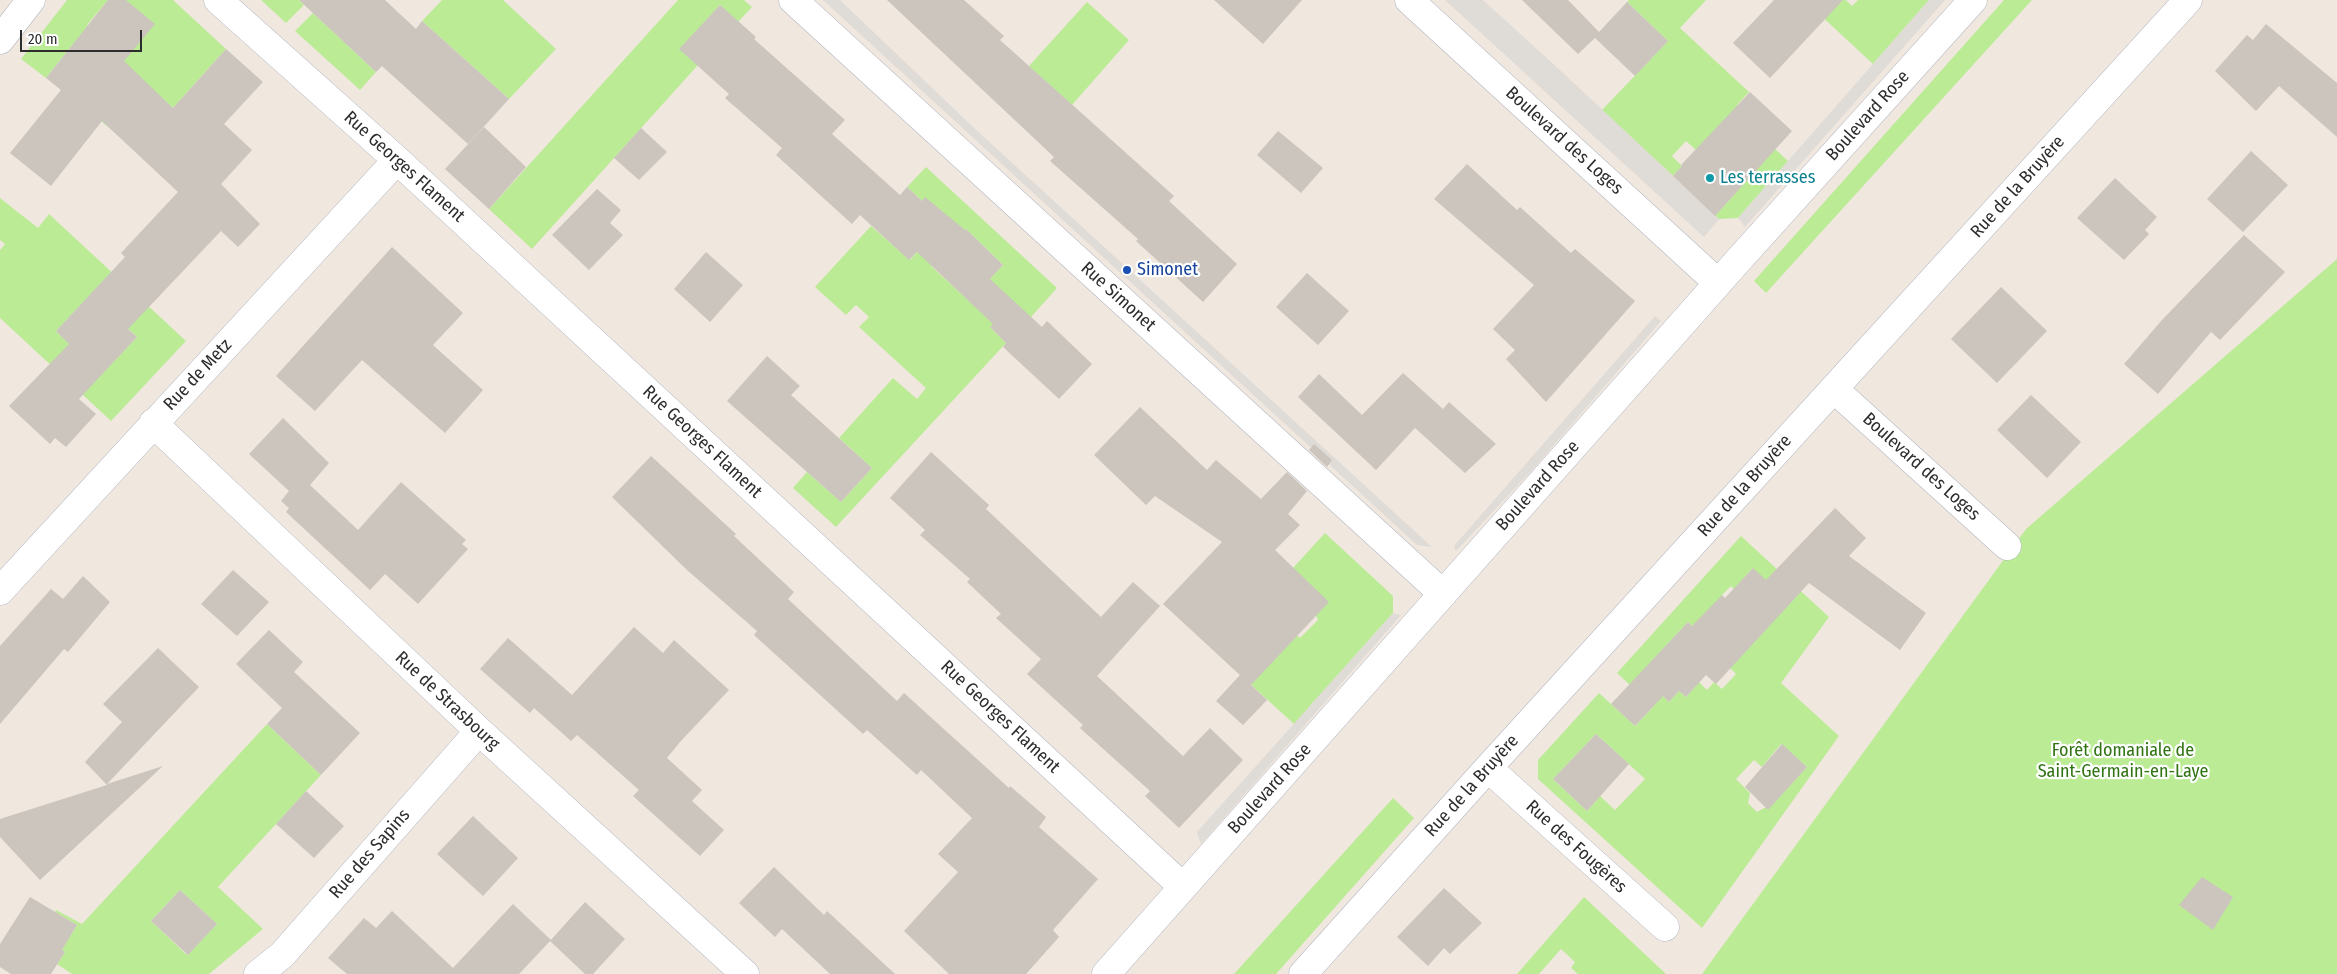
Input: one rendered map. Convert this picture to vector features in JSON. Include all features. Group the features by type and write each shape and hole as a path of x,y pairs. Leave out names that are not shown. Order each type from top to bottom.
{"street":[{"path":"0,40 31,0"},
{"name":"Rue Georges Flament","path":"218,0 397,160 1183,887"},
{"name":"Rue Simonet","path":"793,0 1443,594"},
{"name":"Boulevard des Loges","path":"1409,0 1718,283"},
{"name":"Boulevard Rose","path":"1106,974 1718,283 1972,0"},
{"name":"Rue de la Bruyère","path":"1303,974 1488,768 2188,0"},
{"name":"Rue de Metz","path":"0,591 397,160"},
{"name":"Boulevard des Loges","path":"1834,388 2007,546"},
{"name":"Rue de Strasbourg","path":"153,423 479,731 745,974"},
{"name":"Rue des Sapins","path":"258,974 282,955 479,731"},
{"name":"Rue des Fougères","path":"1488,768 1665,927"}],"green space":[{"path":"67,0 108,0 87,25 126,58 126,0 173,0 226,49 173,108 161,97 112,130 88,111 114,77 72,45 46,78 21,59"},
{"path":"261,0 299,0 304,5 286,23"},
{"path":"442,0 503,0 556,49 509,99 422,21"},
{"path":"678,0 744,0 752,7 738,22 720,5 680,49 698,65 532,249 489,209"},
{"path":"1629,0 1706,0 1680,28 1749,92 1737,105 1742,110 1746,122 1788,161 1738,218 1719,219 1715,216 1747,180 1696,150 1686,141 1672,156 1682,166 1673,176 1602,110 1668,41 1627,2"},
{"path":"1804,0 1846,0 1852,6 1858,0 1929,0 1873,64"},
{"path":"2004,0 2032,0 1766,293 1754,281"},
{"path":"1087,2 1129,40 1072,105 1029,66"},
{"path":"313,13 376,72 360,90 295,31"},
{"path":"926,167 1057,288 1031,317 990,327 1006,343 836,527 793,488 807,472 841,502 872,468 839,438 893,378 917,399 926,388 859,327 869,317 856,305 846,315 815,287 871,226 910,260 944,221 926,198 922,201 907,187","holes":["966,229 1003,265 969,301 931,266"]},
{"path":"0,198 38,228 49,214 186,341 111,421 0,318 0,250 5,244 0,240","holes":["91,294 137,337 102,374 56,331"]},
{"name":"Forêt domaniale de Saint-Germain-en-Laye","path":"2337,259 2337,974 1702,974 2026,529"},
{"path":"1325,533 1393,596 1393,613 1294,724 1216,653 1247,619 1297,635 1300,638 1318,620 1293,568"},
{"path":"1741,536 1829,617 1781,683 1839,736 1702,928 1538,779 1538,760 1599,693 1635,726 1653,707 1617,673","holes":["1753,568 1746,651 1722,595 1731,586 1734,589","1688,622 1724,656 1721,659 1736,674 1722,689 1714,682 1707,690 1699,682 1686,697 1679,691 1669,702 1646,679 1650,663","1596,734 1645,779 1615,810 1600,796 1587,811 1553,779","1781,744 1807,767 1768,809 1766,807 1757,812 1748,803 1750,793 1736,779 1754,760 1762,767"]},
{"path":"267,724 321,775 218,887 263,929 209,974 72,974 57,964 65,952 40,936 63,948 77,925 55,912 56,910 82,924","holes":["180,890 217,924 187,955 151,921"]},
{"path":"1393,798 1414,818 1276,974 1234,974"},
{"path":"1584,897 1666,974 1578,974 1571,968 1575,962 1561,949 1539,974 1517,974"}],"shaded area":[{"path":"823,0 840,0 973,127 1432,547 1417,545"},
{"path":"1445,0 1483,0 1562,72 1719,219 1704,237"},
{"path":"1929,0 1945,0 1745,227 1738,218"},
{"path":"1655,316 1661,321 1533,469 1456,551 1454,546"},
{"path":"1393,613 1401,615 1201,844 1197,832"}],"building":[{"path":"108,0 126,0 155,24 124,61 173,108 226,49 263,82 224,124 252,150 221,184 260,224 238,247 221,231 128,329 137,337 79,399 96,414 66,447 55,438 50,444 9,406 69,344 56,331 125,257 121,253 178,192 102,121 51,186 10,153 61,90 46,78"},
{"path":"299,0 385,0 416,29 422,21 509,99 468,144 382,66 376,72"},
{"path":"887,0 964,0 1004,36 1000,40 1174,196 1169,201 1237,264 1203,302 1136,241 1138,239 1050,161 1054,157"},
{"path":"1214,0 1302,0 1263,44"},
{"path":"1522,0 1568,0 1599,32 1627,2 1668,41 1635,76 1595,38 1578,54"},
{"path":"1774,0 1843,0 1770,78 1733,43"},
{"path":"720,5 756,37 754,39 845,120 832,134 900,195 907,187 922,201 925,197 966,229 1003,265 990,279 1042,327 1047,321 1092,364 1059,399 1003,347 1006,343 990,327 993,324 917,252 909,260 860,215 852,224 776,155 782,148 725,98 729,94 679,49"},
{"path":"2266,24 2337,83 2337,137 2279,86 2256,111 2215,71 2247,35 2253,40"},
{"path":"1750,92 1792,131 1715,216 1673,176 1681,165"},
{"path":"484,127 526,167 489,209 445,169"},
{"path":"641,128 667,152 639,180 614,158"},
{"path":"1278,131 1323,168 1301,193 1257,155"},
{"path":"2251,151 2288,185 2243,232 2207,199"},
{"path":"1467,164 1517,210 1520,207 1571,253 1575,249 1635,301 1546,402 1506,359 1515,350 1493,329 1534,285 1434,199"},
{"path":"2115,178 2157,217 2145,230 2149,234 2124,260 2077,218"},
{"path":"597,189 621,210 610,223 623,235 589,270 552,235"},
{"path":"2244,235 2285,272 2220,340 2211,332 2158,394 2124,364 2162,320"},
{"path":"392,247 463,313 433,345 483,390 445,433 362,360 315,411 276,376"},
{"path":"706,252 743,285 710,322 674,289"},
{"path":"1307,273 1349,311 1318,345 1276,307"},
{"path":"2001,287 2047,331 1997,383 1951,339"},
{"path":"767,356 800,386 791,395 872,468 841,502 727,401"},
{"path":"1403,373 1443,409 1449,402 1496,444 1465,473 1415,428 1376,470 1298,397 1319,374 1362,415"},
{"path":"2031,395 2081,442 2047,478 1997,430"},
{"path":"1140,407 1207,470 1216,460 1261,499 1287,472 1307,491 1288,514 1300,525 1275,550 1329,602 1251,685 1267,700 1243,725 1216,701 1240,675 1163,604 1222,542 1155,496 1146,505 1094,455"},
{"path":"283,418 329,463 310,485 358,530 401,482 466,540 462,544 468,549 418,604 385,574 370,590 286,512 289,508 281,501 289,491 249,454"},
{"path":"1314,444 1332,460 1327,467 1309,450"},
{"path":"931,452 989,505 986,509 1101,617 1133,582 1160,606 1097,676 1183,756 1210,728 1243,760 1179,828 1145,796 1150,791 1080,728 1083,725 1027,674 1041,659 996,618 1001,614 967,582 970,579 920,535 925,530 890,498"},
{"path":"651,456 736,534 734,536 794,592 788,599 897,701 904,693 1009,788 1010,786 1046,817 1039,827 1098,879 1053,930 1059,937 1026,974 949,974 904,931 958,872 938,854 972,818 921,770 917,775 867,730 863,734 754,635 757,631 687,570 612,497"},
{"path":"1835,508 1866,538 1849,556 1926,613 1900,650 1809,583 1716,684 1706,675 1686,697 1679,691 1669,702 1663,696 1635,726 1611,704 1688,622 1692,626 1722,595 1725,598 1753,568 1766,580"},
{"path":"233,570 269,602 237,636 201,604"},
{"path":"83,576 110,602 68,652 64,649 0,724 0,646 51,589 63,599"},
{"path":"634,627 663,653 674,640 729,690 667,758 702,790 692,801 724,830 700,856 633,796 639,790 577,735 571,741 534,708 530,713 480,669 508,638 572,695"},
{"path":"269,630 303,662 294,672 360,733 321,775 267,724 282,708 236,664"},
{"path":"158,648 199,687 107,784 163,766 40,880 0,837 0,819 107,785 85,762 122,722 103,704"},
{"path":"1596,734 1629,764 1587,811 1553,779"},
{"path":"1782,744 1807,767 1768,810 1745,787"},
{"path":"306,791 344,826 314,858 276,824"},
{"path":"473,816 518,858 483,896 437,854"},
{"path":"774,867 824,915 827,911 895,974 830,974 782,929 775,937 739,903"},
{"path":"2202,877 2233,897 2213,930 2179,905"},
{"path":"1444,888 1482,923 1450,954 1444,948 1428,966 1397,937"},
{"path":"180,890 217,924 188,955 151,921"},
{"path":"30,897 77,925 62,950 65,952 51,974 11,974 0,967 0,944"},
{"path":"585,902 625,939 593,974 585,974 550,941"},
{"path":"513,904 551,940 519,974 347,974 328,958 364,918 376,928 392,911 453,968"}],"place":[{"name":"Les terrasses","path":"1710,178"},
{"name":"Simonet","path":"1127,270"}]}
